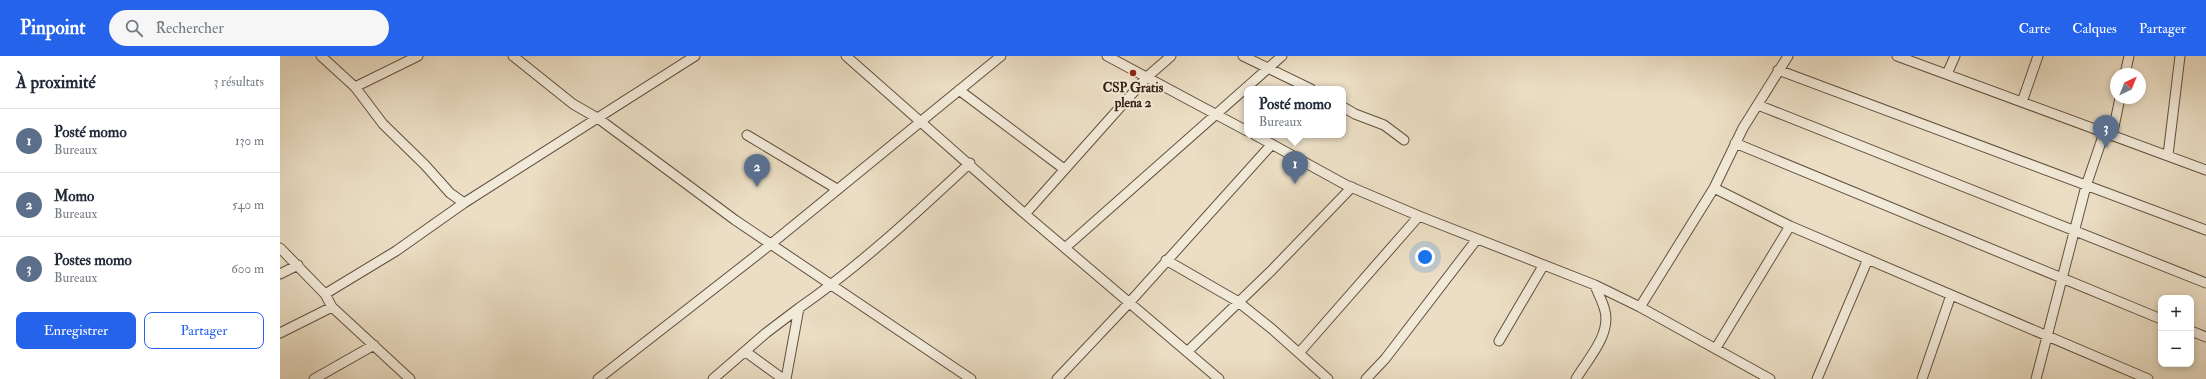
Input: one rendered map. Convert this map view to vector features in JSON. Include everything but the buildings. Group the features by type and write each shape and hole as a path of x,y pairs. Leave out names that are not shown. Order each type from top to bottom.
{"street":[{"path":"321,56 355,87 383,124 450,193 464,203"},
{"path":"355,87 418,56"},
{"path":"513,56 573,104 599,119 645,154 771,244 971,379"},
{"path":"325,294 440,221 464,203 599,119 650,83 696,56"},
{"path":"846,56 920,122 970,163 1025,214 1066,247 1129,303 1188,351 1219,379"},
{"path":"598,379 771,244 836,189 1001,56"},
{"path":"1107,56 1244,129"},
{"path":"1025,214 1147,77 1171,56"},
{"path":"1243,56 1305,86"},
{"path":"1248,86 1282,56"},
{"path":"1640,307 1714,188 1735,143 1778,70 1788,56"},
{"path":"1897,56 2206,170"},
{"path":"1947,74 1955,56"},
{"path":"2022,102 2038,56"},
{"path":"2126,68 2129,56"},
{"path":"2168,155 2180,56"},
{"path":"1778,70 2206,230"},
{"path":"959,90 1064,169"},
{"path":"1066,247 1244,90"},
{"path":"2036,379 2086,186 2108,134 2118,104"},
{"path":"1758,105 2074,232 2206,283"},
{"path":"1346,109 1355,114 1384,125 1404,140"},
{"path":"747,135 836,189"},
{"path":"1261,138 1352,187 1419,216 1595,286 1640,307 1770,379"},
{"path":"1735,143 2158,318"},
{"path":"1057,379 1129,303 1166,260 1272,144"},
{"path":"713,379 746,352 771,328 832,285 900,228 970,163"},
{"path":"1188,351 1352,187"},
{"path":"1714,188 1790,226 2047,337 2132,376 2148,379"},
{"path":"1299,353 1419,216"},
{"path":"1716,348 1790,226"},
{"path":"1366,379 1385,359 1477,239"},
{"path":"280,248 325,294 332,307 410,379"},
{"path":"1817,379 1868,259"},
{"path":"1166,260 1182,271 1222,291 1238,302 1328,379"},
{"path":"280,274 298,265"},
{"path":"1499,341 1543,266"},
{"path":"1576,379 1586,360 1605,333 1607,325 1606,314 1595,286"},
{"path":"1922,379 1951,295"},
{"path":"280,333 332,307"},
{"path":"746,352 785,379 799,308"},
{"path":"2194,332 2206,337"},
{"path":"314,379 374,345"}],"place":[{"name":"CSP Gratis plena 2","path":"1133,73"},
{"name":"Postes momo","path":"2106,148"},
{"name":"Posté momo","path":"1295,184"},
{"name":"Momo","path":"757,187"}]}
